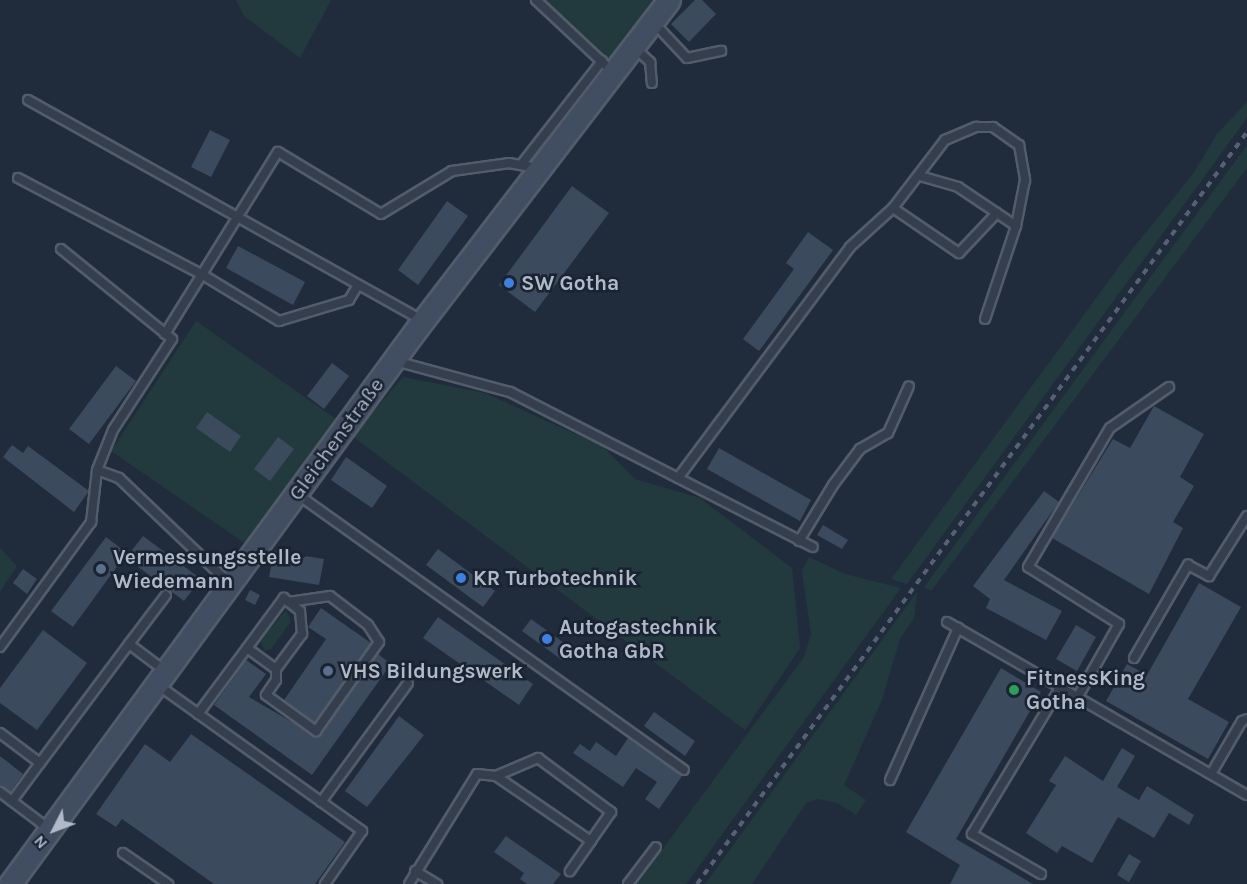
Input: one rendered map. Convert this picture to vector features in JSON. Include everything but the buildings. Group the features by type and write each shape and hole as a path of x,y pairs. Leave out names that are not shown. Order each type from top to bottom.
{"street":[{"name":"Gleichenstraße","path":"10,884 423,321 529,167 607,66 632,45 669,0"}],"lane":[{"path":"536,0 607,66"},
{"path":"651,21 687,58 721,51"},
{"path":"632,45 650,62 652,83"},
{"path":"28,100 423,321"},
{"path":"678,478 850,247 893,208 920,176 945,140 960,132 993,127 1007,133 1019,145 1024,161 1025,180 1016,226 985,319"},
{"path":"165,334 240,219 278,152 381,214 452,171 529,167"},
{"path":"920,176 958,187 1016,226"},
{"path":"18,178 203,275 279,321 349,300 358,285"},
{"path":"893,208 959,254 997,213"},
{"path":"0,647 91,522 97,470 113,430 172,339 60,249"},
{"path":"393,360 510,392 813,548"},
{"path":"799,541 832,485 860,449 888,433 909,386"},
{"path":"1077,698 1119,624 1028,567 1110,428 1169,387"},
{"path":"97,470 119,478 230,584"},
{"path":"296,493 684,770"},
{"path":"1134,658 1188,565 1209,576 1247,516"},
{"path":"12,801 166,595"},
{"path":"198,714 284,598 288,602 300,610 302,634 276,669 276,680 266,695 316,731 379,642 368,625 330,596 288,602"},
{"path":"947,622 1247,795"},
{"path":"890,780 958,628"},
{"path":"129,644 198,714 362,831 325,884"},
{"path":"247,648 276,669"},
{"path":"321,802 408,683"},
{"path":"1041,874 972,834 1060,688"},
{"path":"1211,774 1242,721 1247,719"},
{"path":"0,734 40,763"},
{"path":"496,776 538,758 611,812 570,872"},
{"path":"409,884 477,774 496,776 591,841"},
{"path":"0,792 50,830"},
{"path":"628,884 657,847"},
{"path":"123,853 168,884"},
{"path":"415,871 437,884"}],"green space":[{"path":"236,0 331,0 300,58 244,16"},
{"path":"540,0 659,0 605,63"},
{"path":"1247,102 1247,118 907,584 891,579 1126,257 1193,174 1217,134"},
{"path":"1247,145 1247,168 931,591 924,587"},
{"path":"196,321 336,419 246,544 111,451"},
{"path":"403,377 485,393 602,446 635,479 700,498 792,568 800,648 745,730 352,436"},
{"path":"0,548 17,566 0,592"},
{"path":"809,557 845,574 901,588 686,884 637,884 804,657 811,634 802,571"},
{"path":"917,592 914,618 900,639 882,700 844,785 866,800 856,815 837,803 818,799 806,803 752,884 705,884"},
{"path":"286,610 291,621 271,649 265,651 260,641"}],"railway":[{"path":"697,884 1247,132"}],"place":[{"name":"SW Gotha","path":"509,283"},
{"name":"Vermessungsstelle Wiedemann","path":"101,569"},
{"name":"KR Turbotechnik","path":"461,578"},
{"name":"Autogastechnik Gotha GbR","path":"547,639"},
{"name":"VHS Bildungswerk","path":"328,671"},
{"name":"FitnessKing Gotha","path":"1014,690"}]}
